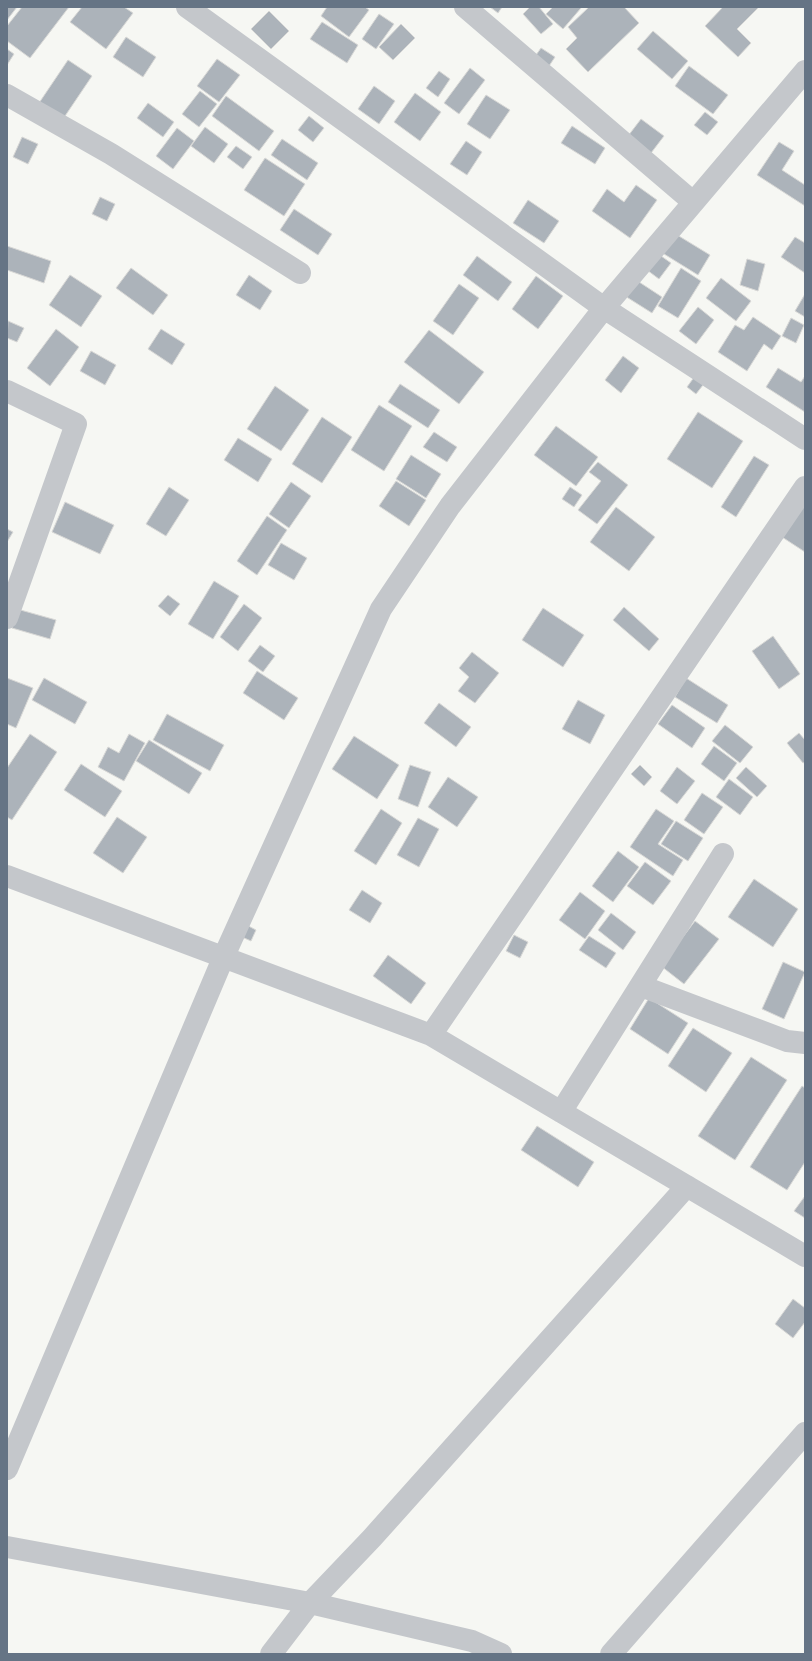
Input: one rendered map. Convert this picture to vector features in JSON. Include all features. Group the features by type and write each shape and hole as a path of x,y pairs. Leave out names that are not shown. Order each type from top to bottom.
{"street":[{"path":"187,7 604,308 805,439"},
{"path":"465,7 693,202"},
{"path":"7,1469 224,956 381,609 450,506 604,308 805,71"},
{"path":"7,95 111,154 300,274"},
{"path":"7,391 76,424 7,618"},
{"path":"431,1035 805,487"},
{"path":"562,1112 723,854"},
{"path":"7,876 224,956 431,1035 805,1256"},
{"path":"641,986 787,1041 805,1043"},
{"path":"271,1654 310,1603 372,1538 687,1186"},
{"path":"611,1654 805,1433"},
{"path":"7,1547 310,1603 467,1647 501,1654"}],"building":[{"path":"7,7 17,7 7,20"},
{"path":"22,7 69,7 30,58 7,41 7,26"},
{"path":"82,7 124,7 133,13 106,49 70,22"},
{"path":"327,7 365,7 369,10 349,37 321,16"},
{"path":"490,7 502,7 498,13"},
{"path":"530,7 539,7 553,24 541,34 523,14"},
{"path":"553,7 581,8 563,29 546,14"},
{"path":"589,7 624,7 639,23 588,72 566,49 577,38 568,27"},
{"path":"723,7 759,7 737,29 751,43 738,57 705,26"},
{"path":"269,11 289,31 271,49 251,29"},
{"path":"379,14 394,24 376,49 362,39"},
{"path":"322,22 358,45 347,63 310,39"},
{"path":"401,24 415,38 393,60 379,47"},
{"path":"653,31 688,61 672,79 637,49"},
{"path":"126,37 156,57 143,77 113,57"},
{"path":"541,48 555,57 545,72 531,62"},
{"path":"7,49 14,54 7,65"},
{"path":"217,59 240,75 219,102 197,86"},
{"path":"68,60 92,76 63,119 39,103"},
{"path":"689,66 728,95 713,114 675,86"},
{"path":"470,68 485,80 459,114 444,103"},
{"path":"439,71 450,79 438,97 426,88"},
{"path":"374,86 395,101 379,124 358,109"},
{"path":"200,91 217,104 199,127 182,114"},
{"path":"415,93 441,112 420,141 394,122"},
{"path":"486,95 510,110 490,139 467,124"},
{"path":"226,96 274,131 259,151 212,116"},
{"path":"148,103 174,122 163,137 137,118"},
{"path":"705,112 718,122 707,135 694,125"},
{"path":"309,116 324,128 313,142 298,130"},
{"path":"641,119 664,136 651,153 628,136"},
{"path":"572,126 605,148 595,164 561,143"},
{"path":"205,127 228,144 214,163 191,146"},
{"path":"177,128 194,141 173,169 156,156"},
{"path":"22,137 38,144 28,164 13,157"},
{"path":"282,139 318,163 307,180 271,155"},
{"path":"466,141 482,152 467,175 450,164"},
{"path":"779,142 794,151 782,170 805,185 805,206 757,175"},
{"path":"236,146 252,157 243,169 227,157"},
{"path":"265,158 305,184 284,216 244,190"},
{"path":"636,185 657,200 630,238 592,211 607,189 624,202"},
{"path":"100,197 115,204 107,221 92,214"},
{"path":"528,200 559,221 544,243 513,223"},
{"path":"294,209 332,234 318,255 280,230"},
{"path":"669,230 710,255 698,275 656,249"},
{"path":"795,237 805,243 805,273 781,257"},
{"path":"7,246 51,261 44,283 7,270"},
{"path":"654,251 671,263 659,279 643,267"},
{"path":"477,256 512,282 498,301 463,275"},
{"path":"747,259 765,264 758,291 740,285"},
{"path":"131,268 168,295 153,315 116,288"},
{"path":"681,268 701,281 678,318 658,306"},
{"path":"70,275 102,296 81,327 49,305"},
{"path":"249,275 272,291 260,310 236,295"},
{"path":"536,276 563,296 538,329 512,309"},
{"path":"721,278 751,301 736,321 706,298"},
{"path":"636,280 662,297 652,313 625,296"},
{"path":"459,284 479,298 453,335 433,321"},
{"path":"805,294 805,317 795,311"},
{"path":"698,307 714,320 696,344 679,331"},
{"path":"753,317 781,336 772,350 764,344 747,371 718,352 735,325 744,330"},
{"path":"791,318 804,325 796,343 782,336"},
{"path":"8,321 24,328 17,342 7,338"},
{"path":"56,329 79,347 50,386 27,368"},
{"path":"161,329 185,344 172,365 148,349"},
{"path":"429,330 484,372 459,404 404,362"},
{"path":"91,351 116,365 105,385 80,371"},
{"path":"623,356 639,368 621,393 605,380"},
{"path":"778,368 801,382 805,376 805,412 766,387"},
{"path":"700,369 710,376 696,394 687,387"},
{"path":"400,384 440,410 428,428 388,402"},
{"path":"275,386 309,410 281,451 247,429"},
{"path":"379,405 412,426 384,471 351,450"},
{"path":"698,412 743,441 712,488 667,459"},
{"path":"322,417 352,437 322,483 292,464"},
{"path":"556,426 598,457 576,486 534,455"},
{"path":"434,432 457,447 447,462 423,447"},
{"path":"238,438 272,459 258,482 224,460"},
{"path":"411,455 441,474 426,498 396,479"},
{"path":"754,456 769,465 736,517 721,507"},
{"path":"598,462 628,485 597,524 578,510 601,481 589,472"},
{"path":"396,481 426,500 409,526 379,506"},
{"path":"291,482 311,496 289,528 269,514"},
{"path":"169,487 189,500 166,536 146,524"},
{"path":"570,487 582,495 574,507 562,499"},
{"path":"805,501 805,552 782,537"},
{"path":"65,502 114,525 100,554 52,532"},
{"path":"616,507 655,537 629,571 590,542"},
{"path":"267,516 287,530 257,575 237,561"},
{"path":"7,529 13,532 7,542"},
{"path":"281,543 307,558 294,580 268,565"},
{"path":"214,581 239,596 213,639 188,624"},
{"path":"168,595 180,604 170,616 158,606"},
{"path":"244,604 262,618 238,651 220,637"},
{"path":"624,607 659,639 649,651 613,620"},
{"path":"543,608 584,635 563,667 522,640"},
{"path":"17,609 56,620 50,639 12,628"},
{"path":"773,636 800,674 779,689 752,651"},
{"path":"260,645 275,656 263,672 248,661"},
{"path":"472,652 499,673 475,703 458,691 469,677 459,668"},
{"path":"257,671 298,698 284,720 243,693"},
{"path":"7,678 33,688 16,728 7,724"},
{"path":"44,678 87,702 75,724 32,700"},
{"path":"686,678 728,705 717,723 675,697"},
{"path":"578,700 605,715 590,744 562,729"},
{"path":"439,703 471,727 456,747 424,723"},
{"path":"672,705 705,728 692,748 658,724"},
{"path":"167,714 224,745 210,771 153,740"},
{"path":"725,725 753,747 740,763 712,741"},
{"path":"799,733 805,740 805,762 803,763 787,743"},
{"path":"30,734 57,752 12,820 7,817 7,768"},
{"path":"129,734 145,743 124,781 98,767 108,747 119,753"},
{"path":"354,736 399,765 377,799 332,769"},
{"path":"149,740 202,773 189,794 136,761"},
{"path":"714,746 737,763 724,781 701,764"},
{"path":"81,764 122,791 105,817 64,790"},
{"path":"410,765 431,772 418,807 398,799"},
{"path":"640,765 652,777 644,786 631,774"},
{"path":"677,767 695,781 677,804 660,791"},
{"path":"746,767 767,786 757,797 736,778"},
{"path":"448,777 478,797 457,827 428,807"},
{"path":"729,779 753,797 740,815 716,797"},
{"path":"702,793 723,807 704,834 684,820"},
{"path":"381,809 402,823 376,865 354,851"},
{"path":"656,809 674,821 658,844 683,860 673,876 630,847"},
{"path":"117,817 147,837 123,873 93,853"},
{"path":"418,818 439,829 419,867 397,855"},
{"path":"676,821 703,838 688,861 661,844"},
{"path":"618,851 639,867 613,902 592,886"},
{"path":"645,862 671,881 653,905 627,886"},
{"path":"754,879 798,909 773,947 728,917"},
{"path":"362,890 382,903 370,923 349,910"},
{"path":"580,892 605,911 585,939 559,920"},
{"path":"611,913 636,932 623,950 598,930"},
{"path":"239,921 256,930 251,941 233,933"},
{"path":"695,921 719,939 684,984 661,966"},
{"path":"514,935 528,942 520,958 506,951"},
{"path":"589,936 616,953 606,968 579,950"},
{"path":"388,955 426,983 411,1004 373,976"},
{"path":"783,962 805,972 784,1019 762,1009"},
{"path":"649,998 688,1023 668,1054 630,1029"},
{"path":"693,1028 732,1053 706,1092 668,1066"},
{"path":"751,1057 787,1080 735,1160 698,1136"},
{"path":"802,1086 805,1088 805,1162 787,1190 750,1167"},
{"path":"537,1126 594,1162 578,1187 521,1150"},
{"path":"805,1196 805,1218 794,1211"},
{"path":"793,1299 805,1308 805,1322 793,1338 775,1324"}]}
